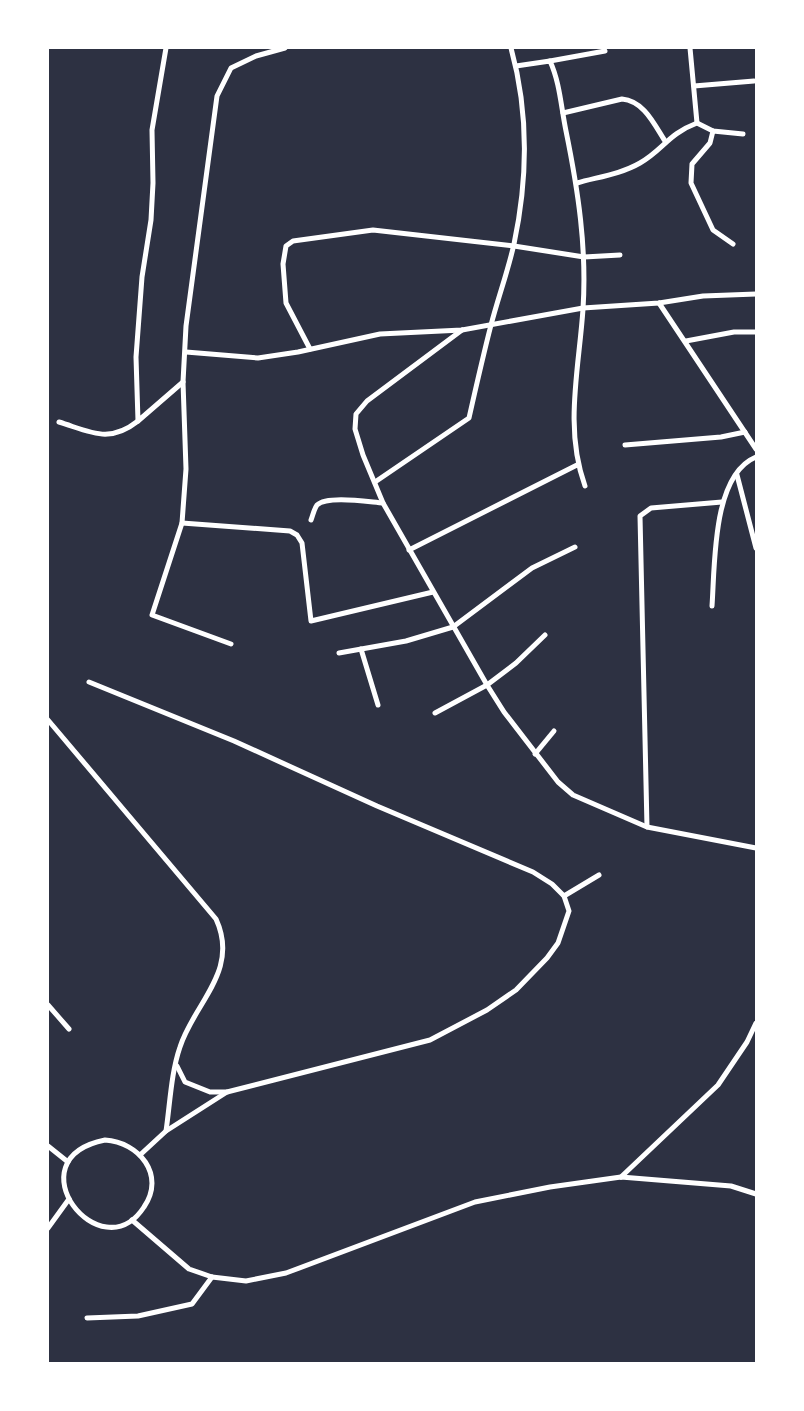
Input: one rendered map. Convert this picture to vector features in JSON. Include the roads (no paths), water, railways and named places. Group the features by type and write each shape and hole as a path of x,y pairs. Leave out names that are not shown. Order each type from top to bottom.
{"street":[{"path":"138,421 136,357 142,277 152,202 152,130 166,48"},
{"path":"231,644 152,614 182,523 186,469 183,382 186,326 217,96 231,68 256,56 285,48"},
{"path":"375,482 469,418 491,326 514,246 523,197 526,145 523,106 511,48"},
{"path":"690,48 698,123"},
{"path":"516,66 605,51"},
{"path":"550,61 558,78 577,183 584,257 583,308 572,420 577,465 585,486"},
{"path":"694,86 754,82"},
{"path":"563,113 622,99 630,100 642,108 666,141"},
{"path":"698,123 713,132 743,134"},
{"path":"577,183 622,172 641,163 682,129 698,123"},
{"path":"713,132 710,143 692,164 691,183 713,230 733,244"},
{"path":"310,349 286,303 283,264 286,246 294,241 373,230 514,246 584,257 620,255"},
{"path":"186,352 258,358 380,334 462,330 583,308 659,303 702,296 756,294"},
{"path":"659,303 756,449"},
{"path":"462,330 358,410 355,419 356,429 383,503 409,550 487,685 536,754 558,782 573,795 648,827 756,848"},
{"path":"686,341 734,332 756,332"},
{"path":"59,422 100,434 112,435 124,432 183,382"},
{"path":"625,445 721,437 745,432"},
{"path":"712,606 718,520 722,502 737,474 750,460 756,457"},
{"path":"409,550 577,465"},
{"path":"737,474 756,548"},
{"path":"311,520 316,506 322,501 383,503"},
{"path":"648,827 639,520 642,513 651,508 722,502"},
{"path":"182,523 290,532 297,535 302,543 311,621 433,592"},
{"path":"339,653 406,641 453,627 532,568 575,547"},
{"path":"435,712 487,685 516,663 545,635"},
{"path":"361,649 378,705"},
{"path":"89,682 234,741 377,806 532,872 552,884 564,896 569,911 558,943 547,958 516,990 487,1010 430,1040 227,1092 210,1092 185,1082 176,1064"},
{"path":"48,720 220,926 223,954 217,977 211,992 187,1029 176,1064 166,1131"},
{"path":"536,754 554,731"},
{"path":"564,896 599,875"},
{"path":"48,1005 69,1029"},
{"path":"621,1177 718,1085 747,1042 756,1023"},
{"path":"140,1155 166,1131 227,1092"},
{"path":"105,1140 119,1141 140,1155 148,1165 152,1190 148,1202 132,1220 119,1226 105,1226 91,1223 79,1215 69,1199 65,1186 68,1162 78,1150 90,1143 105,1140"},
{"path":"48,1146 68,1162"},
{"path":"132,1220 188,1269 212,1277 246,1281 286,1273 475,1202 550,1187 621,1177 730,1186 756,1194"},
{"path":"48,1228 69,1199"},
{"path":"87,1318 138,1316 192,1304 212,1277"}]}
